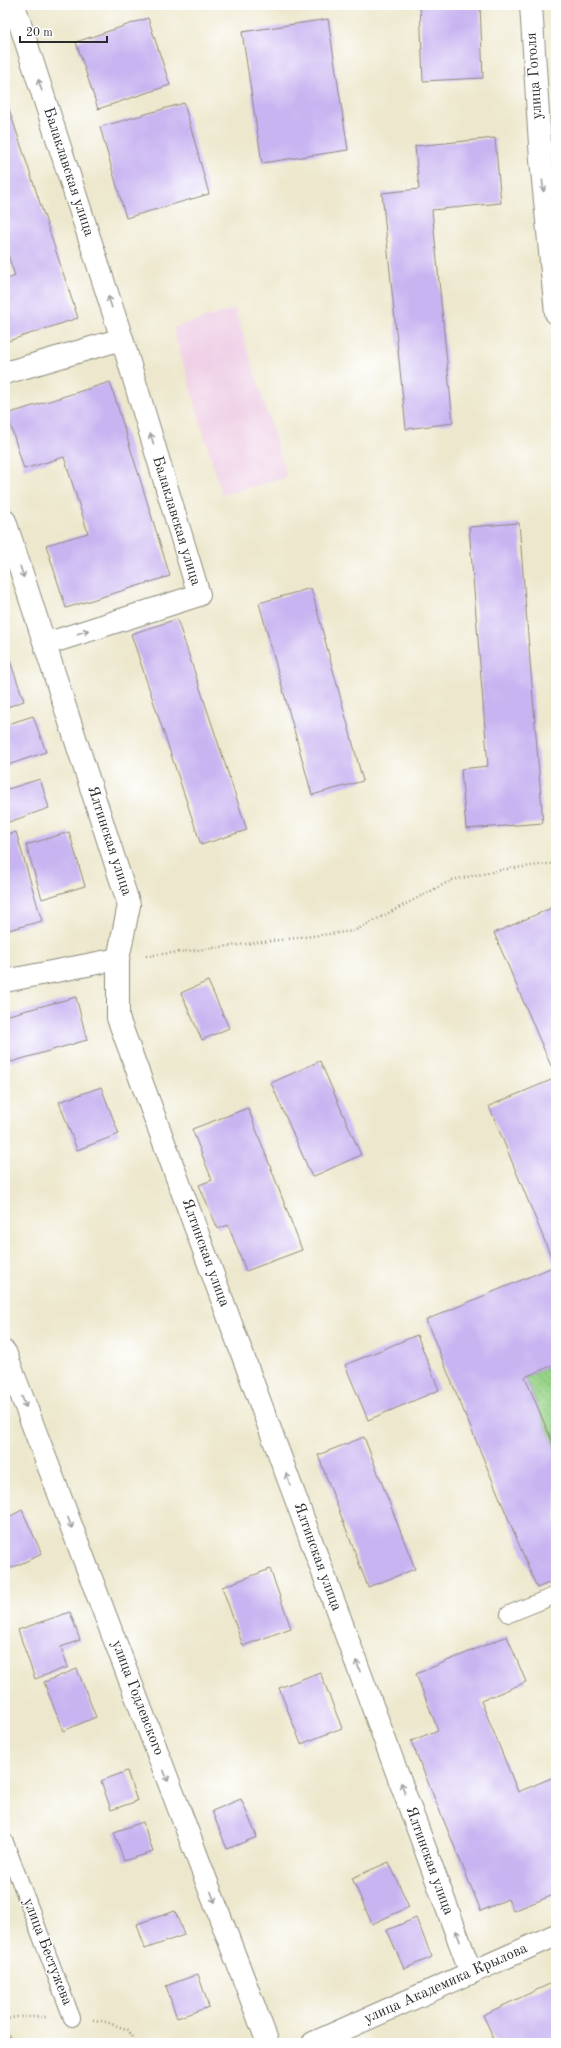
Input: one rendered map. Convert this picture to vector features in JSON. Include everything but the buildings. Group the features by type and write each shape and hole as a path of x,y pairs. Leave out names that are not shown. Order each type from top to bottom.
{"street":[{"name":"Балаклавская улица","path":"14,5 122,339 199,595 46,644"},
{"name":"улица Гоголя","path":"531,5 541,160 556,313"},
{"path":"5,373 122,339"},
{"name":"Ялтинская улица","path":"5,521 46,644 129,905 118,959 118,1018 471,1973"},
{"path":"5,981 118,959"},
{"name":"улица Годлевского","path":"5,1352 268,2043"},
{"name":"улица Академика Крылова","path":"313,2043 556,1935"}],"lane":[{"path":"509,1614 556,1595"},
{"name":"улица Бестужева","path":"5,1842 72,2018"}],"path":[{"path":"118,959 354,931 452,880 507,869 556,863"},
{"path":"129,2030 134,2043"}],"shaded area":[{"path":"235,309 287,477 222,495 173,328"}],"green space":[{"path":"556,1364 556,1391 552,1393 556,1401 556,1451 525,1377"}]}
